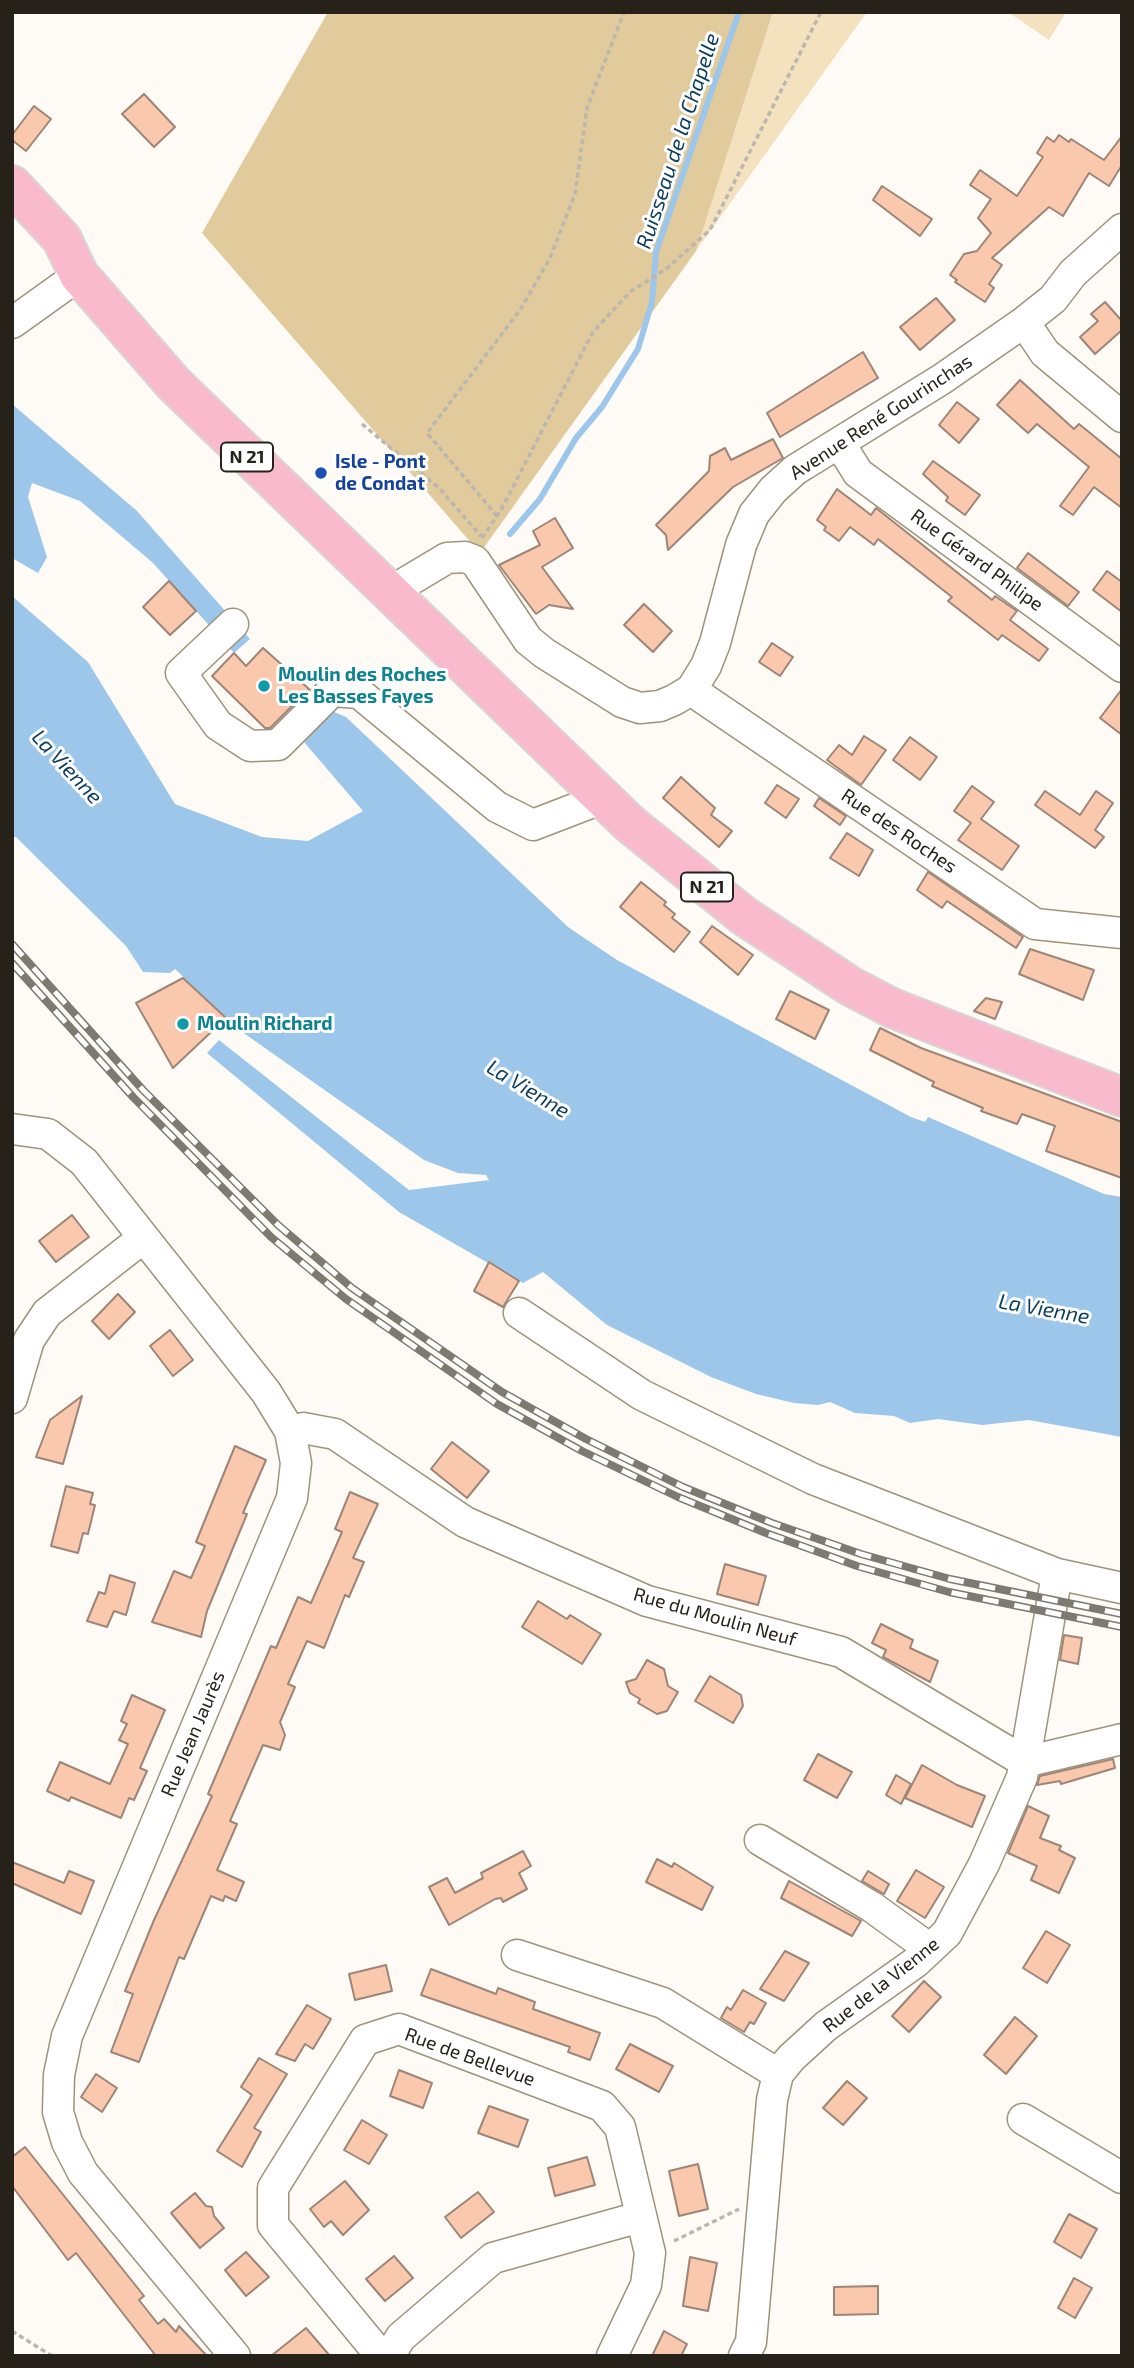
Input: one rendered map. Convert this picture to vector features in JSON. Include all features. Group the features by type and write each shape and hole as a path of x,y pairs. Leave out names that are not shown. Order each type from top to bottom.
{"main road":[{"name":"N 21","path":"12,185 62,239 79,275 174,384 603,798 744,916 850,986 901,1012 1122,1097"},
{"name":"N 21","path":"12,212 55,260 79,275"}],"street":[{"name":"Avenue René Gourinchas","path":"691,690 715,643 741,545 754,514 773,490 795,470 841,444 1024,322 1053,299 1073,273 1122,229"},
{"path":"12,323 79,275"},
{"path":"1024,322 1045,353 1122,418"},
{"name":"Rue Gérard Philipe","path":"841,444 859,473 1122,667"},
{"path":"390,592 447,558 465,557 479,549 528,640 622,702 640,708 660,706 691,690"},
{"path":"226,631 181,673 218,725 250,746 278,745 332,691 359,693 497,807 533,825 603,798"},
{"name":"Rue des Roches","path":"691,690 1035,924 1122,933"},
{"name":"Rue Jean Jaurès","path":"12,1129 48,1134 84,1162 266,1392 290,1431 296,1463 292,1498 67,2036 59,2075 58,2112 67,2142 83,2174 235,2356"},
{"path":"12,1398 29,1340 47,1313 143,1238"},
{"path":"519,1313 642,1395 789,1467 1057,1574 1122,1588"},
{"name":"Rue du Moulin Neuf","path":"290,1431 303,1428 335,1434 466,1522 647,1601 842,1652 1025,1762"},
{"name":"Rue de la Vienne","path":"744,2356 751,2342 772,2099 779,2074 791,2057 826,2026 930,1950 947,1933 984,1864 1022,1777 1057,1574"},
{"path":"1025,1762 1122,1739"},
{"path":"760,1840 872,1907 930,1950"},
{"path":"517,1955 663,2003 779,2074"},
{"name":"Rue de Bellevue","path":"380,2356 273,2225 273,2188 365,2040 399,2029 602,2106 620,2127 650,2253 646,2285 612,2356"},
{"path":"1023,2119 1122,2178"},
{"path":"390,2356 401,2337 493,2258 640,2217"}],"path":[{"path":"497,516 427,433 520,310 550,258 575,194 587,108 624,12"},
{"path":"362,424 439,488 479,549 593,332 630,292 666,269 710,230 821,12"},
{"path":"650,2253 764,2197"},
{"path":"12,2331 52,2356"}],"shaded area":[{"path":"328,12 773,12 696,251 480,553 202,233"},
{"path":"773,12 867,12 696,251"},
{"path":"1008,12 1066,12 1049,40"}],"water":[{"path":"12,404 137,511 250,639 234,653 153,563 80,501 32,483 28,497 47,557 38,573 12,558"},
{"name":"La Vienne","path":"12,596 88,662 175,804 262,837 308,841 363,811 304,742 332,711 346,717 568,927 617,960 911,1117 925,1122 928,1117 1104,1194 1122,1197 1122,1437 1029,1420 982,1425 938,1419 910,1423 894,1416 855,1413 830,1402 818,1405 794,1403 756,1394 711,1377 607,1325 543,1272 523,1283 399,1212 207,1053 219,1040 409,1190 489,1180 486,1175 458,1173 424,1160 238,1029 175,969 170,973 143,972 126,946 16,837 12,837"}],"building":[{"path":"144,94 175,127 154,147 122,114"},
{"path":"34,106 51,119 26,151 12,140 12,135"},
{"path":"1059,135 1069,142 1071,139 1104,160 1122,136 1122,165 1109,186 1089,173 1063,216 1049,207 992,258 1002,265 989,284 994,288 985,302 955,282 957,280 950,275 964,254 977,251 991,233 978,218 991,199 970,185 980,170 1017,196 1043,157 1037,153 1047,137 1054,142"},
{"path":"882,186 932,219 920,236 873,200"},
{"path":"936,298 955,320 920,350 900,327"},
{"path":"1105,302 1122,321 1122,330 1095,354 1080,337 1098,321 1091,314"},
{"path":"863,352 878,378 780,437 767,413"},
{"path":"1020,380 1074,429 1079,424 1122,459 1122,508 1094,487 1073,515 1060,506 1089,467 1037,424 1028,433 997,405"},
{"path":"957,402 979,419 959,443 939,425"},
{"path":"773,439 783,458 733,487 668,550 666,535 656,525 709,471 710,456 725,448 731,460"},
{"path":"933,461 980,495 965,515 946,501 948,497 923,474"},
{"path":"837,489 871,515 876,508 992,600 995,596 1017,611 1010,620 1048,649 1039,661 1002,635 998,640 948,601 952,597 878,539 874,545 850,527 839,541 824,530 826,527 817,520"},
{"path":"555,518 573,548 542,567 573,609 549,605 536,614 499,565 540,545 533,531"},
{"path":"1028,553 1079,592 1068,606 1017,568"},
{"path":"1107,571 1122,582 1122,612 1093,590"},
{"path":"169,581 196,611 170,635 143,607"},
{"path":"644,604 672,631 653,652 624,625"},
{"path":"772,643 793,657 780,676 759,662"},
{"name":"Moulin des Roches Les Basses Fayes","path":"263,648 309,689 270,728 265,728 212,676 234,653 246,666"},
{"path":"1122,689 1122,735 1100,718"},
{"path":"864,736 886,750 861,785 827,760 839,745 852,755"},
{"path":"910,737 937,757 920,780 893,760"},
{"path":"681,777 715,808 711,815 732,831 719,847 663,798"},
{"path":"777,785 799,799 786,818 765,803"},
{"path":"972,786 994,802 981,819 1019,846 1002,870 958,840 971,823 954,811"},
{"path":"1045,791 1080,815 1096,791 1113,803 1095,830 1104,837 1095,848 1035,805"},
{"path":"819,798 846,816 840,825 814,806"},
{"path":"847,833 873,850 859,876 830,858"},
{"path":"928,872 1023,937 1016,948 947,901 942,908 917,890"},
{"path":"641,882 666,902 664,905 675,914 672,918 690,932 674,952 620,907"},
{"path":"712,926 753,955 738,975 700,942"},
{"path":"1030,949 1094,970 1083,1000 1019,974"},
{"name":"Moulin Richard","path":"183,978 226,1018 173,1068 136,1003"},
{"path":"790,991 829,1010 815,1039 776,1019"},
{"path":"986,998 1002,1002 995,1019 974,1011"},
{"path":"880,1028 921,1048 1122,1122 1122,1178 1046,1151 1055,1126 1022,1114 1017,1124 981,1111 983,1108 932,1086 934,1082 870,1050"},
{"path":"72,1215 89,1237 56,1262 39,1241"},
{"path":"489,1262 519,1281 503,1307 474,1291"},
{"path":"118,1294 135,1312 109,1339 92,1321"},
{"path":"170,1330 193,1360 173,1376 150,1346"},
{"path":"82,1396 63,1464 36,1457 50,1420"},
{"path":"452,1442 489,1471 467,1498 431,1469"},
{"path":"235,1446 266,1460 243,1513 247,1514 207,1611 201,1637 152,1622 174,1571 191,1578 205,1546 196,1542"},
{"path":"66,1486 93,1493 90,1504 95,1505 88,1534 83,1533 78,1553 51,1546"},
{"path":"350,1492 378,1504 353,1558 364,1562 349,1597 345,1595 324,1648 307,1641 288,1684 295,1687 280,1722 285,1735 280,1750 263,1745 230,1821 237,1824 217,1870 244,1882 236,1901 225,1896 223,1901 211,1896 184,1959 179,1957 139,2062 111,2052 133,1994 125,1991 154,1920 212,1796 208,1794 271,1646 276,1648 298,1597 311,1603 342,1532 335,1529"},
{"path":"725,1564 766,1576 758,1605 717,1594"},
{"path":"110,1575 135,1583 126,1615 114,1611 107,1627 87,1621 99,1592 105,1594"},
{"path":"538,1601 567,1619 570,1615 601,1634 582,1664 522,1627"},
{"path":"881,1624 913,1640 910,1648 938,1661 930,1682 883,1657 886,1650 872,1643"},
{"path":"1064,1635 1082,1638 1078,1664 1060,1660"},
{"path":"647,1660 664,1669 668,1686 678,1692 667,1711 657,1714 638,1703 640,1699 630,1693 626,1682 636,1679"},
{"path":"710,1676 741,1695 743,1706 733,1723 695,1701"},
{"path":"132,1695 165,1710 140,1768 147,1771 134,1800 129,1798 121,1818 71,1797 69,1801 47,1791 60,1762 110,1784 128,1744 119,1740 127,1724 121,1721"},
{"path":"818,1754 852,1772 837,1798 804,1780"},
{"path":"1113,1759 1115,1768 1061,1784 1060,1781 1037,1785 1040,1776"},
{"path":"922,1765 957,1785 985,1796 972,1827 905,1798"},
{"path":"896,1775 911,1784 901,1804 886,1795"},
{"path":"1028,1806 1049,1816 1040,1838 1061,1846 1059,1850 1075,1858 1059,1893 1031,1880 1037,1866 1008,1853"},
{"path":"523,1851 531,1866 519,1873 527,1889 503,1902 501,1898 495,1899 449,1925 429,1887 447,1878 455,1893 483,1878 481,1873"},
{"path":"657,1859 672,1867 674,1863 713,1887 702,1910 646,1882"},
{"path":"12,1862 64,1883 69,1871 94,1881 81,1914 12,1883"},
{"path":"916,1870 944,1887 925,1918 897,1901"},
{"path":"868,1871 889,1884 884,1894 862,1881"},
{"path":"789,1881 861,1921 852,1936 781,1898"},
{"path":"1046,1931 1070,1945 1047,1983 1023,1968"},
{"path":"785,1951 809,1963 784,2001 760,1989"},
{"path":"386,1965 392,1991 355,2000 349,1974"},
{"path":"431,1969 496,1994 498,1988 535,2002 533,2009 600,2033 590,2060 568,2052 570,2047 421,1995"},
{"path":"924,1981 941,1997 909,2032 892,2016"},
{"path":"743,1990 766,2003 754,2024 750,2022 744,2032 721,2018 727,2007 731,2010"},
{"path":"307,2005 331,2019 313,2049 305,2044 295,2061 276,2054"},
{"path":"1015,2017 1037,2036 1006,2074 984,2055"},
{"path":"630,2044 673,2066 659,2092 616,2069"},
{"path":"259,2058 287,2074 254,2128 261,2132 242,2167 217,2151 252,2095 241,2087"},
{"path":"399,2070 432,2083 423,2108 390,2096"},
{"path":"96,2074 117,2088 102,2112 81,2097"},
{"path":"847,2081 867,2098 843,2125 823,2108"},
{"path":"489,2106 528,2120 518,2147 478,2133"},
{"path":"362,2120 387,2135 369,2164 344,2150"},
{"path":"25,2147 144,2296 139,2300 158,2324 164,2319 176,2332 179,2326 207,2356 156,2356 76,2253 68,2260 12,2186 12,2157"},
{"path":"587,2157 595,2185 555,2196 548,2168"},
{"path":"698,2164 708,2209 679,2216 669,2171"},
{"path":"345,2181 369,2210 343,2235 331,2221 324,2227 310,2209"},
{"path":"478,2192 494,2212 461,2238 445,2217"},
{"path":"195,2193 206,2206 212,2207 214,2216 224,2228 200,2248 171,2213"},
{"path":"1069,2214 1097,2229 1081,2258 1054,2242"},
{"path":"246,2252 269,2277 246,2296 225,2270"},
{"path":"394,2256 413,2278 385,2301 366,2279"},
{"path":"690,2257 717,2263 708,2311 683,2306"},
{"path":"1074,2278 1092,2288 1075,2318 1058,2308"},
{"path":"878,2286 878,2314 834,2315 834,2287"},
{"path":"306,2328 330,2356 271,2356"},
{"path":"664,2331 687,2344 681,2356 652,2356"}],"waterway":[{"name":"Ruisseau de la Chapelle","path":"510,534 540,499 576,438 602,407 638,349 652,302 656,252 739,12"}],"railway":[{"path":"12,944 143,1090 278,1225 352,1288 502,1392 586,1439 683,1487 772,1523 861,1554 950,1579 1122,1614"},
{"path":"12,963 133,1097 271,1237 346,1299 497,1404 582,1451 678,1497 857,1566 949,1592 1122,1627"}],"place":[{"name":"Isle - Pont de Condat","path":"321,473"},
{"name":"Moulin des Roches Les Basses Fayes","path":"264,686"},
{"name":"Moulin Richard","path":"183,1024"}]}
